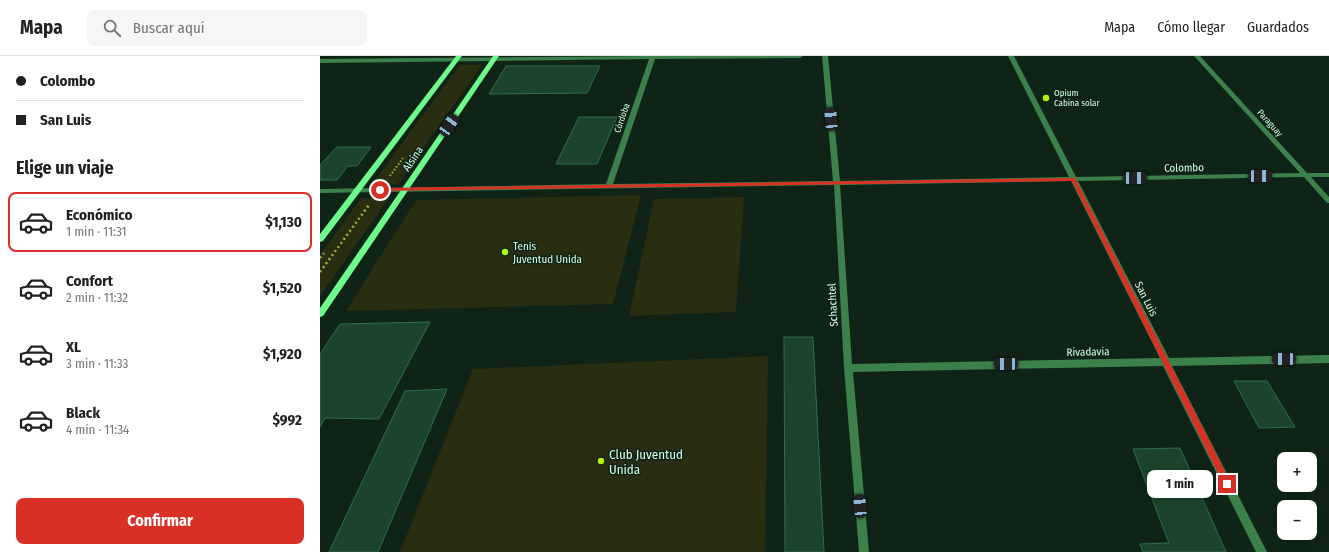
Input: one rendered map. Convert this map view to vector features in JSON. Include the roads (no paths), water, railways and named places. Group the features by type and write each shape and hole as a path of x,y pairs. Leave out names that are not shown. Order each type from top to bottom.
{"main road":[{"path":"320,239 458,58"},
{"name":"Alsina","path":"320,314 495,58"}],"street":[{"path":"320,61 458,58 800,56"},
{"name":"Schachtel","path":"825,56 837,183 848,368 864,552"},
{"name":"San Luis","path":"1011,56 1262,552"},
{"name":"Paraguay","path":"1197,56 1329,201"},
{"name":"Córdoba","path":"609,186 652,57"},
{"name":"Colombo","path":"320,191 1329,175"},
{"name":"Rivadavia","path":"848,368 1329,359"}],"place":[{"name":"Opium Cabina solar","path":"1046,98"},
{"name":"Tenis Juventud Unida","path":"505,252"},
{"name":"Club Juventud Unida","path":"601,461"}]}
